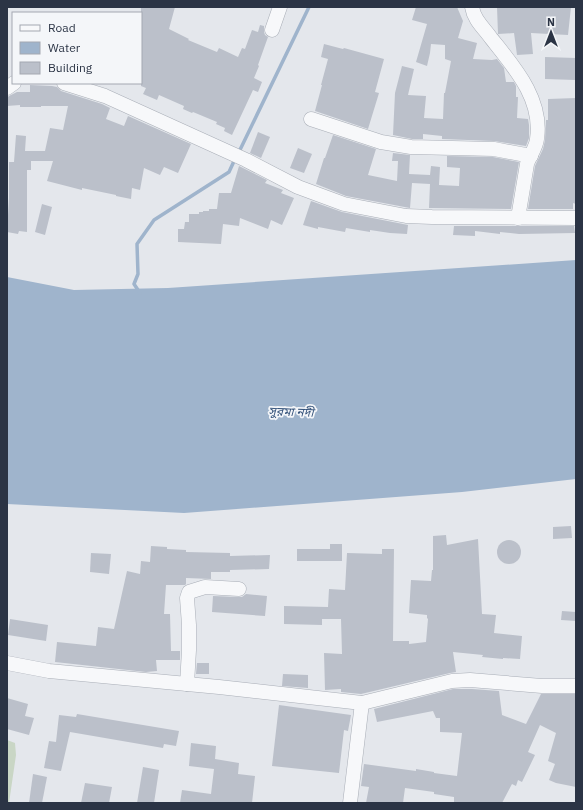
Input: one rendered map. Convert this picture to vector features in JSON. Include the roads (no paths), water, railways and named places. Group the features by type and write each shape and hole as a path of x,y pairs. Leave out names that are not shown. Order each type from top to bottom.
{"street":[{"path":"272,30 280,7"},
{"path":"472,7 476,19 516,70 526,86 533,101 537,119 537,138 535,148 527,164 518,218"},
{"path":"67,84 105,96 246,160 298,187 344,204 406,216 446,218 576,218"},
{"path":"311,118 381,142 411,147 494,149 531,156"},
{"path":"187,684 189,650 187,598 189,592 205,588 239,589"},
{"path":"7,663 49,671 362,703 452,680 542,686 576,686"},
{"path":"350,803 362,703"}],"water":[{"name":"সুরমা নদী","path":"576,260 576,479 462,492 184,513 7,504 7,277 74,290 168,288"}],"waterway":[{"path":"238,154 309,7"},
{"path":"140,293 134,284 138,274 137,244 154,220 229,172 235,159"}]}
